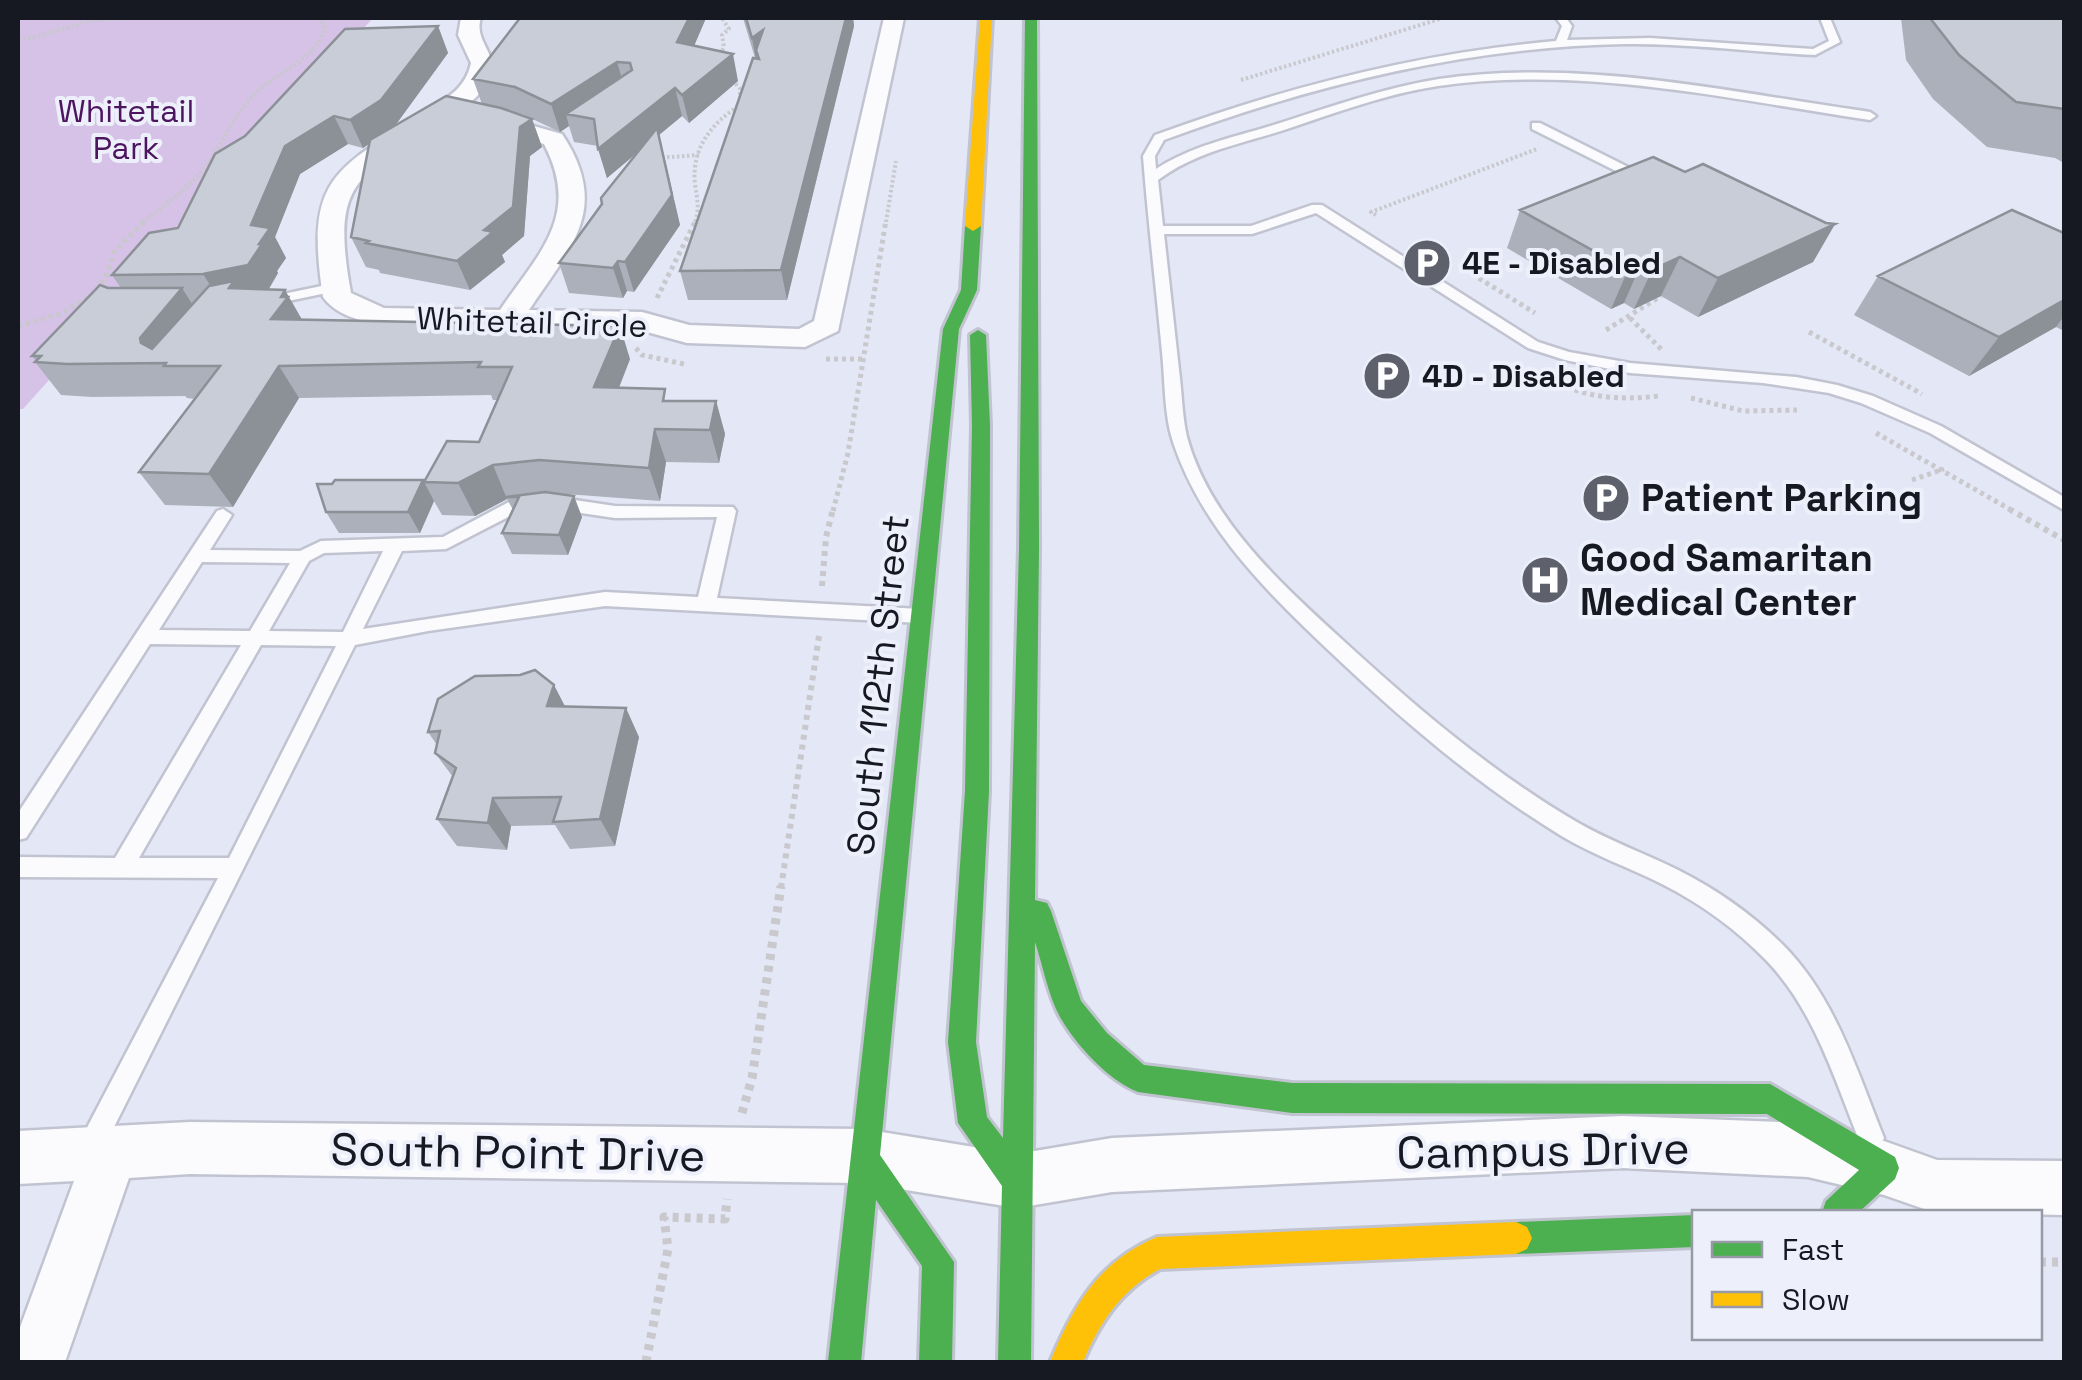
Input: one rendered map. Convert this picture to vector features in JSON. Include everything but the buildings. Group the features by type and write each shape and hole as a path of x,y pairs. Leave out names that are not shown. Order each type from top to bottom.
{"main road":[{"name":"South 112th Street","path":"844,1362 951,330 969,290 986,18"},
{"path":"1014,1362 1024,863 1031,18"},
{"path":"969,290 977,324 982,426 977,791 962,1042 974,1123 1018,1181"},
{"path":"1024,863 1070,1008 1096,1043 1138,1078 1292,1098 1770,1099 1884,1168 1839,1210"},
{"path":"863,1156 938,1262 935,1362"},
{"path":"1066,1362 1089,1309 1122,1268 1157,1253 1692,1231"}],"street":[{"path":"336,287 329,222 336,194 351,173 467,94 479,77 482,62 468,36 466,24 471,18"},
{"name":"Whitetail Circle","path":"336,287 337,297 382,317 642,321 688,334 805,338 828,326 894,18"},
{"path":"446,111 519,126 562,141 572,214 569,229 509,318"},
{"name":"Campus Drive","path":"1018,1181 1112,1164 1623,1142 1808,1150 1884,1168 1937,1187 2064,1188"},
{"name":"South Point Drive","path":"18,1158 190,1148 863,1156 1018,1181"},
{"path":"36,1362 99,1154"}],"lane":[{"path":"1561,18 1568,26 1561,43"},
{"path":"1824,18 1834,42 1816,52 1644,42 1561,43 1382,66 1159,138 1150,156 1151,180 1180,437 1193,478 1229,536 1299,611 1471,766 1607,850 1672,878 1735,918 1775,953 1808,992 1884,1168"},
{"path":"1151,180 1170,164 1264,132 1377,96 1460,80 1571,77 1632,82 1870,116"},
{"path":"1536,126 1632,174 1642,170 1659,178"},
{"path":"1156,230 1252,230 1317,208 1533,345 1596,363 1828,388 1879,405 1928,428 2064,504"},
{"path":"241,308 336,287"},
{"path":"197,556 303,557 321,547 446,543 515,506 554,503 615,512 727,512 706,606"},
{"path":"18,832 223,515"},
{"path":"99,1154 395,546"},
{"path":"122,868 303,557"},
{"path":"145,637 346,640 605,599 920,616"},
{"path":"18,867 235,868"}],"path":[{"path":"18,40 93,20 164,18"},
{"path":"18,326 60,314 92,295 106,277 114,252 132,231 202,172 226,125 241,106 301,61 321,40 325,25 317,18"},
{"path":"718,59 724,47 722,35 729,29 722,18"},
{"path":"1240,80 1443,18"},
{"path":"642,321 673,274 700,203 694,180 703,134 717,119 740,106 740,89 724,70"},
{"path":"717,119 734,119"},
{"path":"1388,222 1372,212 1561,140"},
{"path":"652,159 699,155"},
{"path":"822,597 826,537 848,452 897,156"},
{"path":"1469,272 1535,313"},
{"path":"1606,330 1662,296"},
{"path":"1809,332 1929,398"},
{"path":"1546,384 1553,380 1574,394 1631,400 1675,394 1743,411 1809,411"},
{"path":"1872,431 2064,540"},
{"path":"646,1362 668,1250 664,1217 725,1218 731,1154 752,1078 819,636"}],"green space":[{"name":"Whitetail Park","path":"18,18 373,18 23,409 18,409"}],"traffic: fast":[{"path":"1014,1362 1029,548 1031,18"},
{"path":"844,1362 951,329 969,290 973,226"},
{"path":"978,335 981,426 977,791 962,1042 973,1123 1017,1181"},
{"path":"1038,911 1070,1008 1097,1043 1138,1078 1292,1098 1770,1099 1884,1168 1839,1210"},
{"path":"863,1156 938,1262 935,1362"},
{"path":"1516,1238 1692,1231"}],"traffic: slow":[{"path":"973,226 986,18"},
{"path":"1067,1362 1100,1297 1123,1273 1157,1253 1516,1238"}],"place":[{"name":"4E - Disabled","path":"1427,263"},
{"name":"4D - Disabled","path":"1387,376"},
{"name":"Patient Parking","path":"1606,498"},
{"name":"Good Samaritan Medical Center","path":"1545,580"}]}
